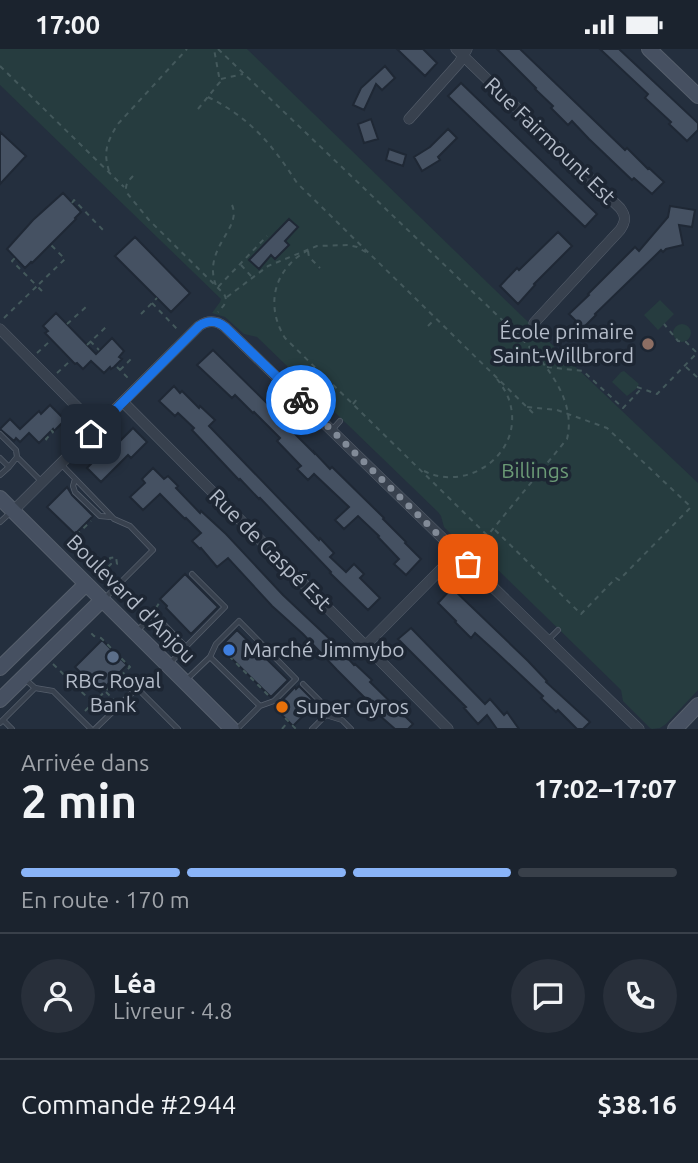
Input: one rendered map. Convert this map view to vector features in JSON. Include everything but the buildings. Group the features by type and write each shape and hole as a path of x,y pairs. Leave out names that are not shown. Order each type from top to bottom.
{"street":[{"path":"650,49 698,96"},
{"path":"409,119 458,63 462,51"},
{"name":"Rue Fairmount Est","path":"462,51 625,216 626,220 620,230 532,325"},
{"path":"12,511 199,326 215,317 639,729"},
{"path":"2,324 97,427"},
{"name":"Rue de Gaspé Est","path":"123,401 448,729"},
{"name":"Boulevard d'Anjou","path":"0,498 232,729"},
{"path":"365,646 457,554"},
{"path":"22,678 2,662 86,584"},
{"path":"0,700 102,600"},
{"path":"675,729 698,705"}],"lane":[{"path":"331,430 340,421"},
{"path":"0,434 41,482"},
{"path":"0,475 18,457"},
{"path":"0,458 9,467"},
{"path":"60,464 112,517 130,526 153,550 102,600"},
{"path":"75,479 74,489 82,498 100,516 112,517"},
{"path":"0,522 12,511"},
{"path":"168,665 225,607 192,574"},
{"path":"135,633 154,614 186,646"},
{"path":"185,682 210,657 216,644 239,621 296,679 274,702 260,706 237,729"},
{"path":"548,641 558,630"},
{"path":"210,657 260,706"},
{"path":"22,678 35,688 52,691 93,729 137,688 178,729"},
{"path":"303,684 320,701 326,715"},
{"path":"12,729 1,721 35,688"},
{"path":"312,729 326,715"},
{"path":"326,715 342,719 351,729"}],"path":[{"path":"109,172 105,153 117,125 187,49"},
{"path":"198,109 220,82 214,49"},
{"path":"218,49 518,335 546,367 559,389 569,415 567,439 471,555"},
{"path":"0,66 125,188 149,220 226,298"},
{"path":"220,79 244,73"},
{"path":"208,97 227,107 264,138 297,183 534,414"},
{"path":"125,188 133,176"},
{"path":"72,202 74,200 103,230"},
{"path":"217,288 212,264 234,218 232,205"},
{"path":"217,288 268,236"},
{"path":"51,245 70,263"},
{"path":"215,317 226,303 226,298 252,277 285,257 326,245 348,245 357,247 373,258"},
{"path":"308,250 309,257 320,268"},
{"path":"308,250 290,263 276,286 274,299 278,327 285,338 488,535"},
{"path":"15,258 12,261 42,291"},
{"path":"2,324 65,259"},
{"path":"240,264 252,277"},
{"path":"141,314 157,298"},
{"path":"152,303 187,338"},
{"path":"67,324 86,307"},
{"path":"428,326 436,318"},
{"path":"546,367 583,371 623,408 639,388 657,394 697,353 686,342 678,341 664,324"},
{"path":"518,335 532,325"},
{"path":"87,345 106,327"},
{"path":"90,341 99,350"},
{"path":"37,353 49,342"},
{"path":"120,370 134,356"},
{"path":"57,373 69,362"},
{"path":"685,365 698,378"},
{"path":"117,367 137,387"},
{"path":"420,470 435,477 462,477 475,473 500,455 511,431 512,415 506,394 493,375"},
{"path":"353,404 359,397"},
{"path":"494,529 581,614 616,578 619,580 691,507 615,434 597,423 548,408 527,407"},
{"path":"47,440 53,432 51,431"},
{"path":"69,542 95,517"},
{"path":"101,574 111,564"},
{"path":"158,603 161,600"},
{"path":"85,711 130,667 101,638 94,636 87,629"},
{"path":"219,646 273,700"},
{"path":"52,663 92,703"},
{"path":"105,691 112,698"},
{"path":"278,711 296,729"},
{"path":"282,729 289,722"}],"green space":[{"name":"Billings","path":"0,49 247,49 698,483 698,690 666,724 660,728 650,728 623,701 621,690 616,685 498,570 481,564 444,527 438,512 257,337 244,334 225,317 212,313 221,299 0,85"},
{"path":"660,300 674,314 658,330 644,315"},
{"path":"682,324 688,327 691,333 688,339 682,342 676,339 673,333 676,327"},
{"path":"624,371 639,384 627,396 612,382"}],"way so far":[{"path":"301,400 468,564"}],"place":[{"name":"École primaire Saint-Willbrord","path":"648,344"},
{"name":"Marché Jimmybo","path":"229,650"},
{"name":"RBC Royal Bank","path":"113,657"},
{"name":"Super Gyros","path":"282,707"}],"route":[{"path":"91,434 199,326 209,321 218,322 225,327 301,400"}]}
